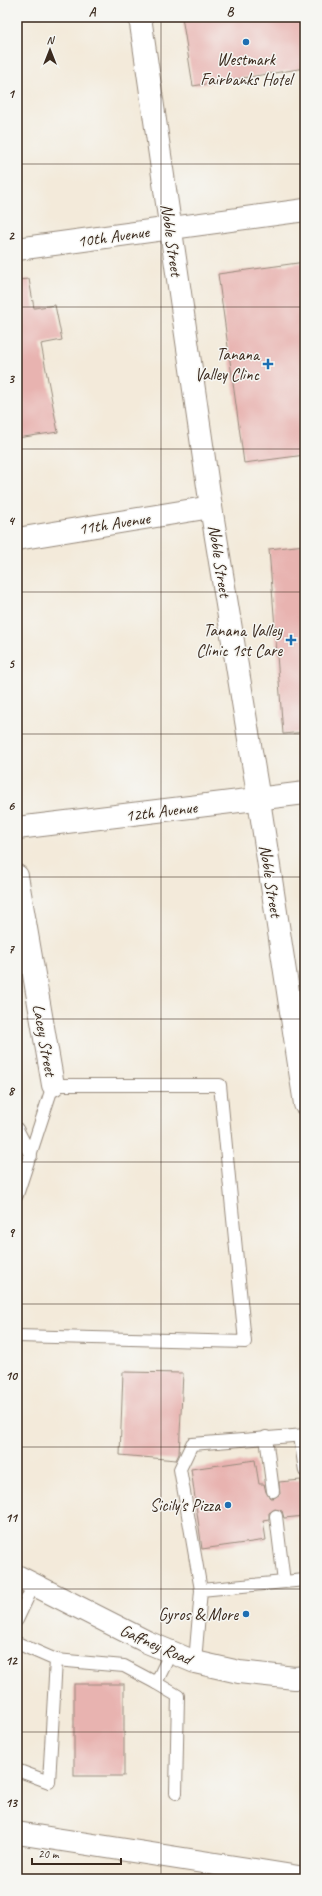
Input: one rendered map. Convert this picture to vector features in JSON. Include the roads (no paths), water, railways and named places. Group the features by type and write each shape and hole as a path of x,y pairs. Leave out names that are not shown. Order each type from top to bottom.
{"street":[{"name":"Noble Street","path":"140,17 211,507 259,800 305,1104"},
{"name":"10th Avenue","path":"17,249 305,210"},
{"name":"11th Avenue","path":"17,539 211,507"},
{"name":"12th Avenue","path":"17,828 305,794"},
{"name":"Lacey Street","path":"17,876 53,1085"},
{"name":"Gaffney Road","path":"25,1580 147,1642 196,1662 239,1672 295,1678 305,1677"},
{"path":"17,1833 305,1878"}],"lane":[{"path":"17,1195 53,1085 220,1085 245,1342 17,1336"},
{"path":"17,1130 30,1156"},
{"path":"196,1662 201,1590 180,1469 192,1444 302,1435 305,1471"},
{"path":"266,1437 273,1491"},
{"path":"276,1516 284,1582"},
{"path":"17,1620 25,1580"},
{"path":"201,1590 305,1580"},
{"path":"17,1643 56,1660 124,1666 178,1696 176,1793"},
{"path":"156,1683 171,1652"},
{"path":"17,1770 49,1782 56,1660"}],"place":[{"name":"Westmark Fairbanks Hotel","path":"246,42"},
{"name":"Tanana Valley Clinc","path":"268,364"},
{"name":"Tanana Valley Clinic 1st Care","path":"291,640"},
{"name":"Sicily's Pizza","path":"228,1505"},
{"name":"Gyros & More","path":"246,1614"}]}
